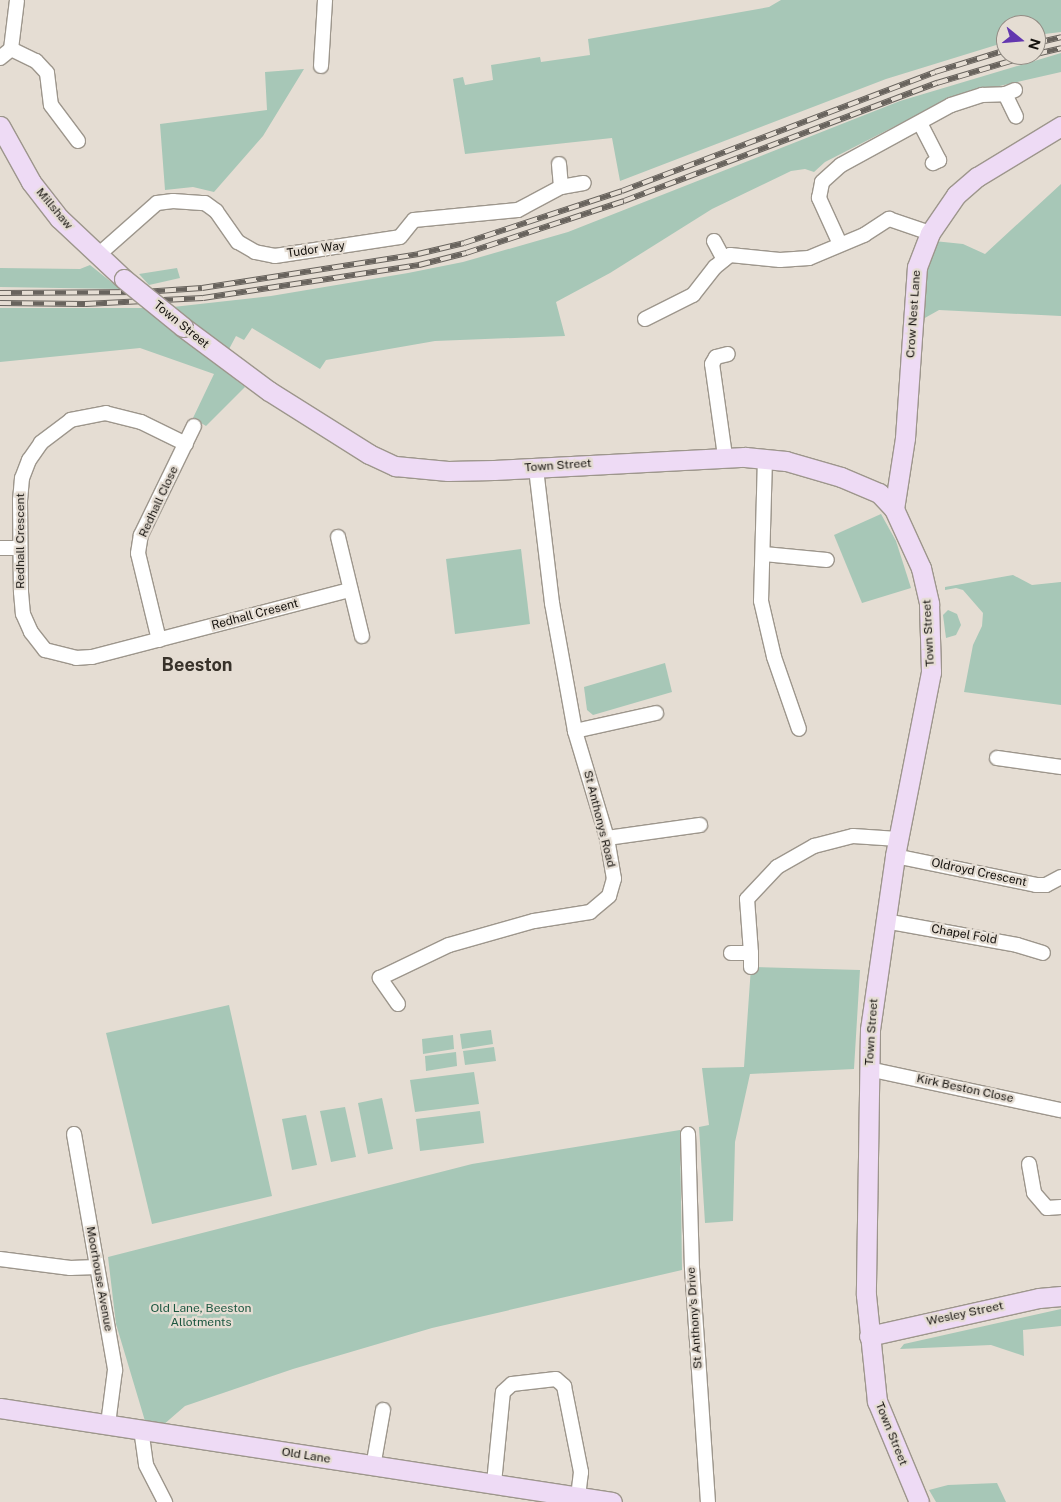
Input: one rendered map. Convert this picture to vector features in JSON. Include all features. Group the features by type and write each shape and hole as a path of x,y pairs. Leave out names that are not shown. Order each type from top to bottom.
{"street":[{"path":"17,0 6,53 36,61 47,73 51,105 78,140"},
{"path":"322,66 325,0"},
{"path":"840,244 819,198 822,182 842,165 951,106 982,96 1010,92 1016,118"},
{"path":"920,123 939,160 933,163"},
{"name":"Millshaw","path":"0,126 31,182 59,218 97,256 124,279"},
{"name":"Crow Nest Lane","path":"894,509 905,438 917,267 930,233 956,195 977,177 1061,126"},
{"path":"559,164 561,187"},
{"name":"Tudor Way","path":"97,256 157,204 173,201 205,203 216,212 238,242 254,252 275,256 400,238 414,220 518,210 561,187 584,183"},
{"path":"645,319 693,295 730,255 780,260 809,258 864,235 888,219 930,233"},
{"path":"714,241 724,260"},
{"name":"Town Street","path":"124,279 183,327 277,396 369,454 395,466 448,471 536,468 725,456 765,458 816,468 864,485 878,494 894,509 921,568 929,604 930,688 897,847 870,1030 865,1250 869,1336 877,1401 919,1502"},
{"path":"725,456 712,364 716,357 728,354"},
{"name":"Redhall Crescent","path":"159,640 92,657 76,658 45,650 31,632 23,614 19,548 21,493 29,460 41,443 71,420 106,413 124,416 186,444"},
{"name":"Redhall Close","path":"159,640 138,553 142,535 194,426"},
{"path":"765,458 764,554 760,601 774,657 799,730"},
{"name":"St Anthonys Road","path":"398,1004 380,978 449,945 534,920 590,912 609,896 614,879 606,838 575,731 552,603 536,468"},
{"path":"338,537 362,636"},
{"path":"0,548 19,548"},
{"path":"764,554 827,560"},
{"name":"Redhall Cresent","path":"159,640 350,590"},
{"path":"575,731 656,713"},
{"path":"997,758 1061,767"},
{"path":"606,838 700,825"},
{"name":"Oldroyd Crescent","path":"731,952 751,960 747,899 777,867 814,846 853,836 1036,885 1046,885 1061,876"},
{"name":"Chapel Fold","path":"885,921 1017,945 1043,953"},
{"name":"Kirk Beston Close","path":"869,1069 1061,1110"},
{"name":"Moorhouse Avenue","path":"74,1134 115,1370 108,1424"},
{"name":"St Anthony's Drive","path":"688,1134 692,1268 708,1502"},
{"path":"1029,1164 1034,1193 1046,1208 1061,1207"},
{"path":"0,1259 70,1268 97,1267"},
{"name":"Wesley Street","path":"869,1336 1039,1298 1061,1296"},
{"path":"494,1483 503,1392 512,1384 556,1379 564,1386 581,1472 578,1497"},
{"name":"Old Lane","path":"0,1408 374,1467 494,1483 612,1502"},
{"path":"374,1467 383,1410"},
{"path":"141,1429 146,1465 165,1502"}],"green space":[{"path":"781,0 1061,0 1061,32 1046,34 1046,15 996,15 996,45 886,79 620,181 612,138 465,154 453,79 463,77 465,85 493,80 491,65 540,57 541,62 590,55 588,39 769,7"},
{"path":"1061,53 1061,72 952,97 825,162 814,172 805,169 791,171 712,209 610,273 556,302 565,336 435,341 326,360 320,369 252,328 244,340 236,336 228,351 173,307 271,296 408,273 463,262 568,232 900,101 1021,65 1046,65 1046,57"},
{"path":"304,69 263,136 214,192 193,187 165,190 160,124 267,110 265,72"},
{"path":"1061,184 1061,316 939,310 923,319 918,329 920,286 934,241 963,244 985,254"},
{"path":"90,265 120,289 0,287 0,268 80,269"},
{"path":"177,268 180,278 149,285 139,274"},
{"path":"0,308 144,308 245,387 206,426 193,418 214,374 140,348 0,362"},
{"path":"881,514 896,541 911,588 862,603 834,535"},
{"path":"521,549 530,624 455,634 446,559"},
{"path":"1013,575 1032,585 1061,582 1061,705 964,692 973,645 982,626 983,613 963,590 956,588 945,590 945,587"},
{"path":"948,610 957,614 961,625 956,635 946,638 943,615"},
{"path":"665,663 672,692 593,715 587,710 584,687"},
{"path":"751,967 860,970 854,1069 750,1074 735,1142 733,1221 705,1223 699,1127 709,1125 702,1068 744,1067"},
{"path":"229,1005 272,1196 152,1224 106,1033"},
{"path":"491,1030 493,1044 462,1049 460,1034"},
{"path":"453,1035 454,1049 423,1054 422,1039"},
{"path":"494,1047 496,1061 465,1065 463,1051"},
{"path":"456,1052 457,1066 426,1071 425,1056"},
{"path":"474,1072 479,1104 415,1112 410,1080"},
{"path":"382,1098 393,1149 368,1154 358,1103"},
{"path":"345,1107 356,1157 331,1162 320,1111"},
{"path":"480,1111 484,1143 420,1151 416,1119"},
{"path":"306,1115 317,1165 292,1170 282,1119"},
{"name":"Old Lane, Beeston Allotments","path":"680,1130 682,1270 432,1328 293,1369 185,1406 155,1432 148,1431 116,1324 108,1257 472,1164"},
{"path":"1061,1309 1061,1326 1023,1330 1024,1356 991,1345 900,1349 904,1344"},
{"path":"997,1483 1006,1502 936,1502 929,1490 948,1485"}],"railway":[{"path":"1046,41 1061,37"},
{"path":"1046,52 1061,48"},
{"path":"0,293 143,292 202,288 418,254 464,243 622,191 935,72 996,53"},
{"path":"0,303 85,304 203,298 419,265 466,253 624,201 937,83 997,65"}],"district":[{"name":"Beeston","path":"197,665"}]}
